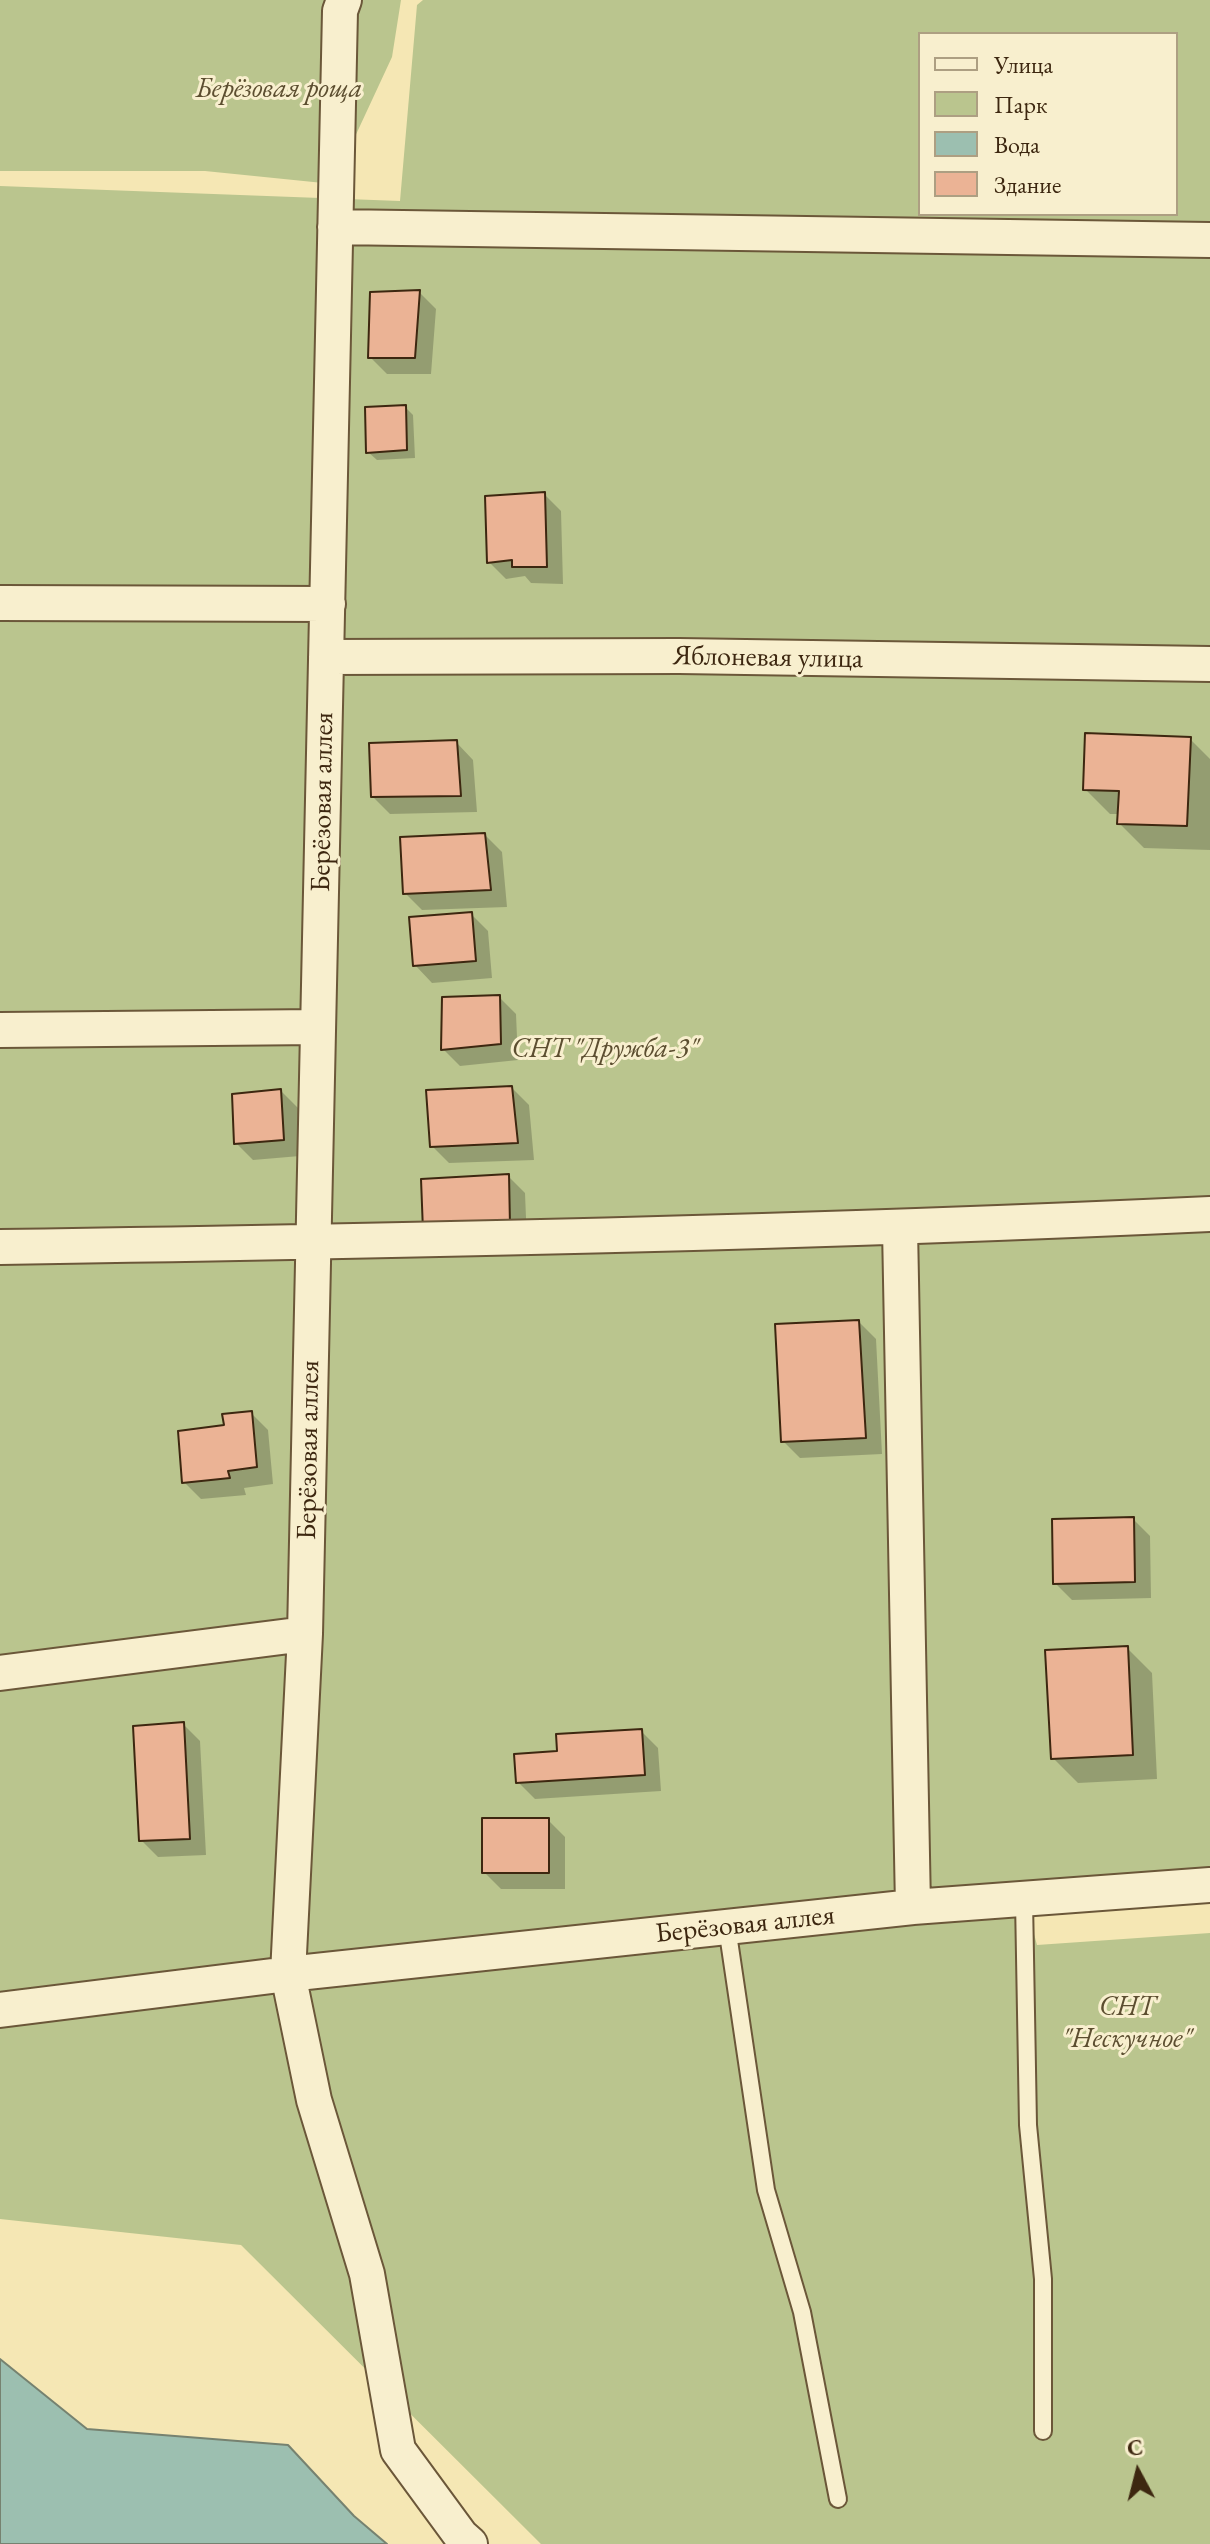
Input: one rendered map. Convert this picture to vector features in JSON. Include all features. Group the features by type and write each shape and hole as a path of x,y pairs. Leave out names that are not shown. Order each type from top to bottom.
{"street":[{"name":"Берёзовая аллея","path":"344,0 340,11 305,1634 288,1974 913,1907 1210,1885"},
{"path":"335,227 1210,240"},
{"path":"0,603 328,604"},
{"name":"Яблоневая улица","path":"326,657 679,656 1210,664"},
{"path":"0,1030 318,1027"},
{"path":"0,1247 314,1243 900,1228 1210,1214"},
{"path":"900,1228 913,1907"},
{"path":"0,1673 305,1634"},
{"path":"0,2010 288,1974 314,2100 367,2274 398,2450 470,2544"}],"lane":[{"path":"1024,1900 1028,2125 1043,2279 1043,2431"},
{"path":"727,1927 766,2190 802,2312 838,2499"}],"green space":[{"name":"Берёзовая роща","path":"0,0 401,0 392,57 333,184 205,171 0,171"},
{"name":"СНТ \"Дружба-3\"","path":"423,0 1210,0 1210,1885 1025,1901 1037,1945 1210,1933 1210,2544 541,2544 241,2245 0,2219 0,186 400,201 417,5"}],"water":[{"path":"0,2359 87,2429 288,2445 354,2516 387,2544 0,2544"}],"building":[{"path":"420,290 415,358 368,358 370,292"},
{"path":"406,405 407,450 366,453 365,407"},
{"path":"545,492 547,567 512,567 512,560 487,563 485,496"},
{"path":"1085,733 1191,737 1187,826 1117,824 1119,791 1083,790"},
{"path":"457,740 461,796 371,797 369,743"},
{"path":"485,833 491,890 403,894 400,837"},
{"path":"472,912 476,961 413,966 409,917"},
{"path":"500,995 501,1044 441,1050 442,997"},
{"path":"512,1086 518,1143 430,1147 426,1090"},
{"path":"281,1089 284,1140 234,1144 232,1094"},
{"path":"509,1174 510,1226 423,1231 421,1179"},
{"path":"859,1320 866,1438 781,1442 775,1324"},
{"path":"252,1411 257,1467 228,1471 230,1478 182,1483 178,1431 224,1425 222,1414"},
{"path":"1134,1517 1135,1582 1053,1584 1052,1519"},
{"path":"1128,1646 1133,1755 1051,1759 1045,1650"},
{"path":"184,1722 190,1839 139,1841 133,1726"},
{"path":"642,1729 645,1775 516,1783 514,1754 557,1751 556,1734"},
{"path":"482,1818 549,1818 549,1873 482,1873"}],"park label":[{"name":"СНТ \"Нескучное\"","path":"1127,2023"}]}
